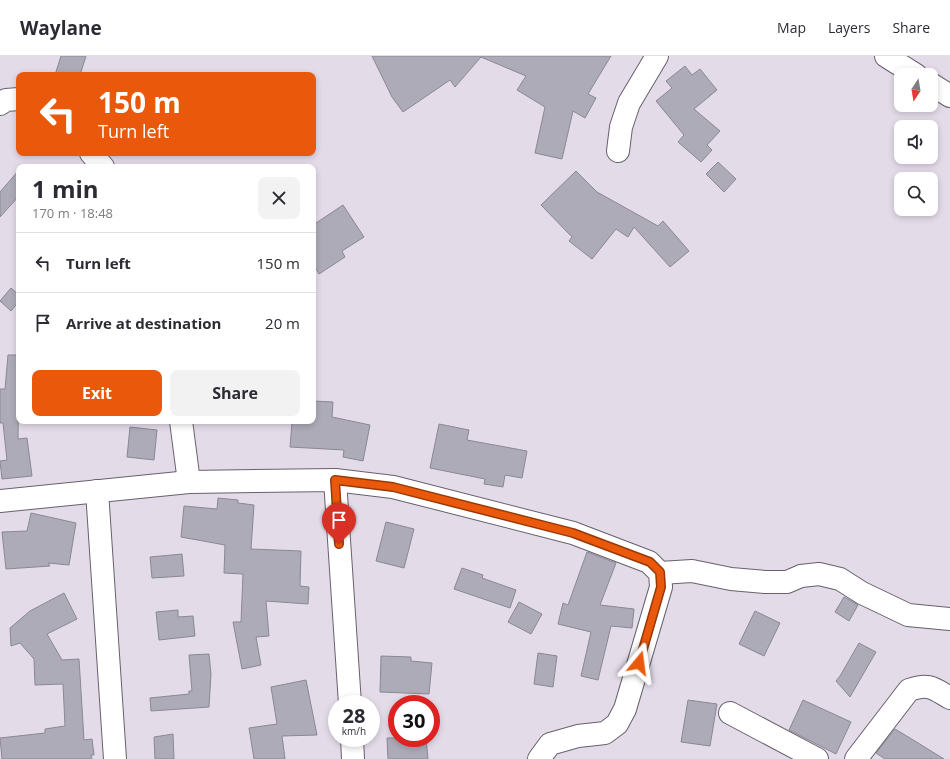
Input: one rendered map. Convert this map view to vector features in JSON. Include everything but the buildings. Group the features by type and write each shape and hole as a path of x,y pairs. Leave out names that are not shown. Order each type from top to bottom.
{"street":[{"path":"618,151 621,127 630,103 657,56"},
{"path":"886,56 905,68"},
{"path":"938,88 950,96"},
{"path":"0,104 6,100 16,99"},
{"path":"94,156 100,164"},
{"path":"181,424 189,482"},
{"path":"335,480 349,695"},
{"path":"0,501 189,482 335,480 393,487 573,533 650,562 660,572 661,587 625,709 617,724 605,733 578,736 550,744 539,759"},
{"path":"97,491 115,759"},
{"path":"660,572 692,571 731,579 772,582 787,582 801,576 819,574 840,579 862,593 908,615 950,620"},
{"path":"856,759 909,690 920,686 929,686 950,698"},
{"path":"730,713 817,759"},
{"path":"352,747 353,759"}],"route":[{"path":"339,544 335,480 393,487 573,533 650,562 660,572 661,587 639,663"}]}
